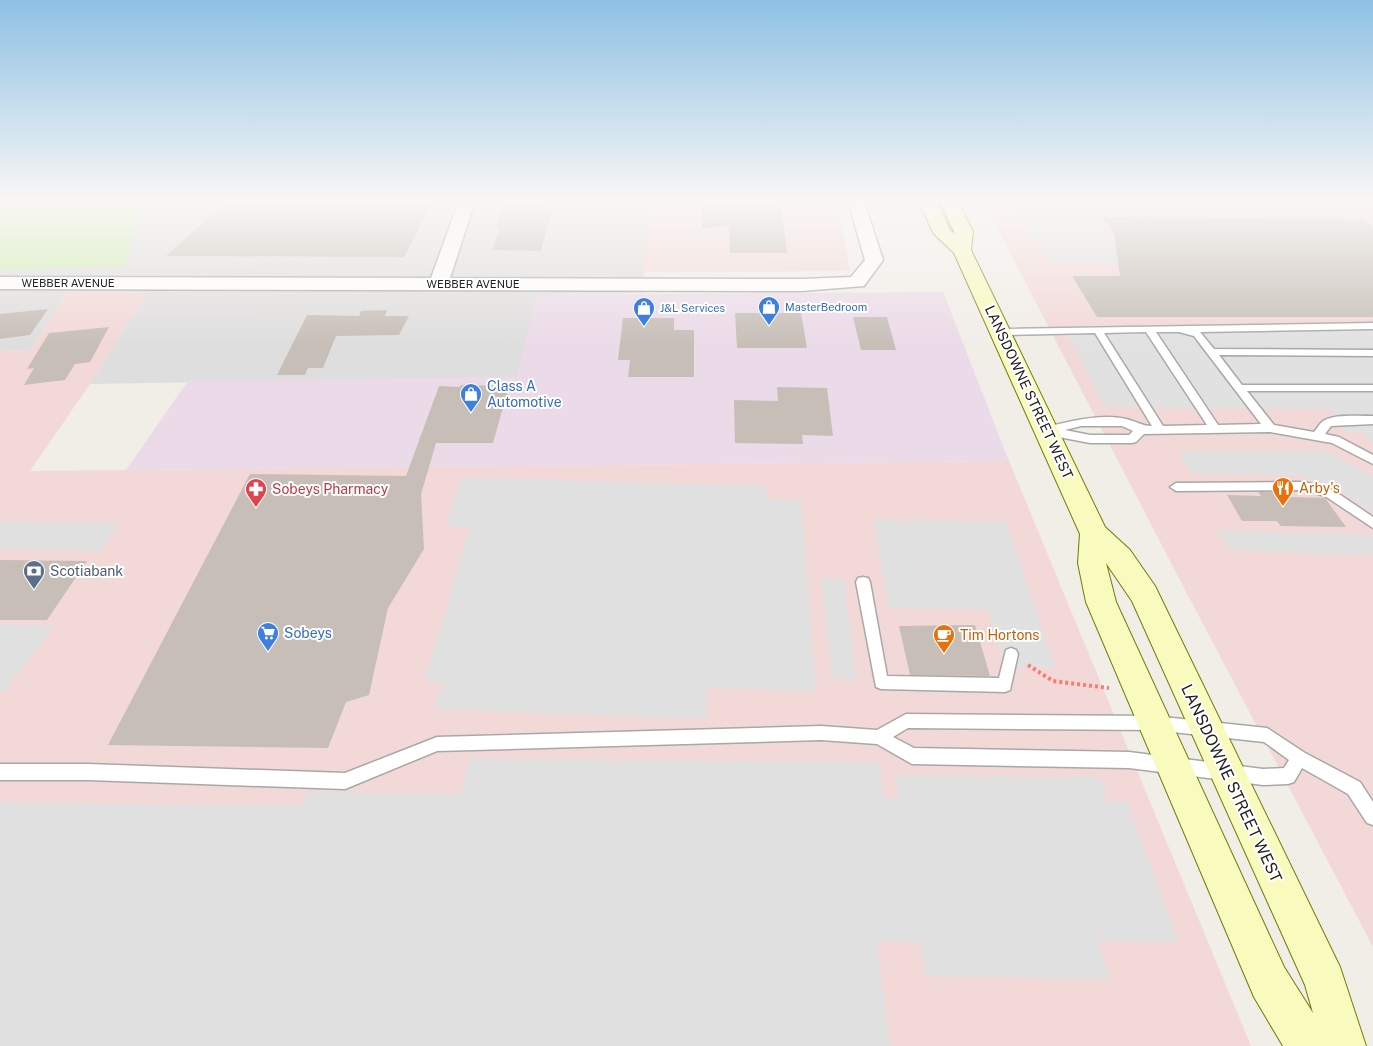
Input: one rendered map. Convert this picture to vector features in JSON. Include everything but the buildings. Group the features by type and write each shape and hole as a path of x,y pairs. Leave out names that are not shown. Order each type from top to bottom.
{"main road":[{"name":"LANSDOWNE STREET WEST","path":"962,250 1002,332 1094,534 1120,558 1144,595 1325,982 1344,1046"},
{"name":"LANSDOWNE STREET WEST","path":"1094,534 1092,563 1101,602 1269,982 1308,1046"}],"street":[{"path":"439,283 450,250"},
{"name":"WEBBER AVENUE","path":"0,283 802,285 857,282 874,260 871,250"}],"lane":[{"path":"1002,332 1373,326"},
{"path":"1149,329 1214,428"},
{"path":"1180,329 1197,334 1270,428"},
{"path":"1098,331 1160,430"},
{"path":"1211,352 1373,353"},
{"path":"1238,388 1373,388"},
{"path":"1317,436 1327,423 1348,420 1373,420"},
{"path":"1047,431 1081,422 1124,422 1141,430 1270,428 1334,440 1373,460"},
{"path":"1047,431 1090,439 1132,439 1141,430"},
{"path":"1176,487 1304,486 1330,492 1373,523"},
{"path":"863,582 881,682 1005,685 1011,654"},
{"path":"879,737 906,721 1154,724 1267,735 1299,758 1330,772 1354,788 1373,817"},
{"path":"0,772 88,772 345,781 437,744 821,733 879,737 912,756 1129,760 1263,777 1288,776 1299,758"}],"shaded area":[{"path":"129,250 645,250 643,293 537,295 518,377 90,384 146,292 67,291 31,350 0,351 0,270 125,266"},
{"path":"644,250 846,250 850,271 642,272"},
{"path":"1008,250 1373,250 1373,947"},
{"path":"1041,250 1120,250 1130,264 1050,264"},
{"path":"67,291 147,292 90,384 30,471 1009,461 1251,1046 0,1046 0,351 31,350"},
{"path":"943,292 1009,461 126,470 188,381 517,377 537,295"},
{"path":"1081,328 1373,330 1373,445 1362,432 1347,432 1328,409 1105,407 1067,335 1084,335"},
{"path":"1179,451 1326,451 1373,476 1373,514 1332,484 1299,476 1190,473"},
{"path":"461,477 766,486 767,499 801,500 816,691 707,688 707,719 434,709 442,682 424,681 470,527 446,526"},
{"path":"873,519 1006,521 1055,668 1005,667 988,610 889,608"},
{"path":"0,521 119,523 101,551 0,549"},
{"path":"1218,530 1373,535 1373,555 1229,550"},
{"path":"821,578 844,579 856,680 831,679"},
{"path":"0,624 54,626 4,692 0,692"},
{"path":"469,758 878,762 884,797 899,797 895,775 1099,777 1107,802 1127,802 1179,942 1098,941 1110,979 925,976 919,942 876,941 890,1046 0,1046 0,802 302,806 307,792 461,794"}],"green space":[{"path":"0,250 129,250 125,266 0,270"}],"place":[{"name":"MasterBedroom","path":"769,326"},
{"name":"J&L Services","path":"644,327"},
{"name":"Class A Automotive","path":"471,413"},
{"name":"Arby's","path":"1283,507"},
{"name":"Sobeys Pharmacy","path":"256,508"},
{"name":"Scotiabank","path":"34,590"},
{"name":"Sobeys","path":"268,652"},
{"name":"Tim Hortons","path":"944,654"}]}
